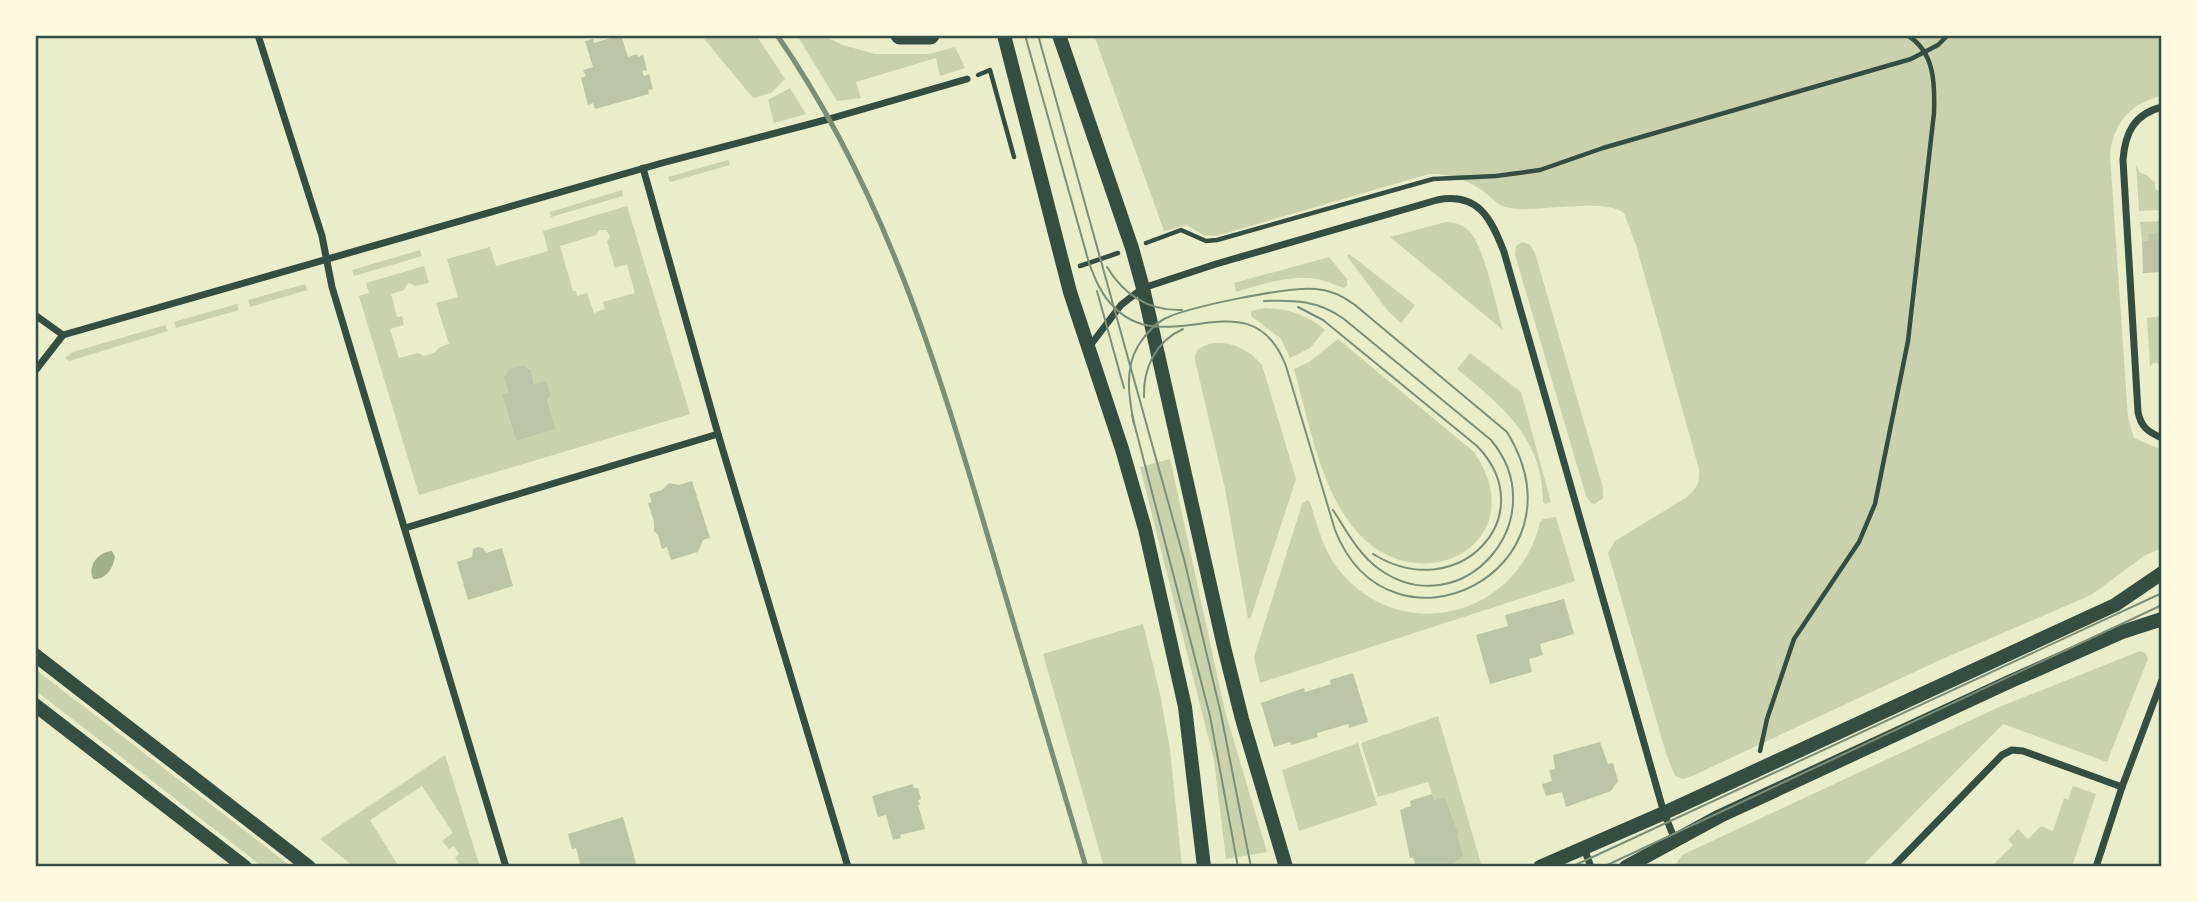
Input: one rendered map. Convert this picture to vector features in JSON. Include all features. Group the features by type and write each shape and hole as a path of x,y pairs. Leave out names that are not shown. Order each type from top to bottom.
{"highway":[{"path":"900,35 930,35"}],"main road":[{"path":"1004,35 1064,272 1145,529 1185,707 1204,867"},
{"path":"1059,35 1132,248 1143,288 1227,659 1286,867"},
{"path":"1540,867 1664,813 2115,605 2162,573"},
{"path":"1626,867 1720,816 2011,681 2133,627 2162,619"},
{"path":"35,655 309,867"},
{"path":"35,705 245,867"}],"street":[{"path":"258,35 322,236 332,287 506,867"},
{"path":"35,371 63,335 643,168 967,79"},
{"path":"2162,107 2148,111 2135,121 2124,143 2123,160 2138,412 2145,429 2162,438"},
{"path":"643,168 718,434 848,867"},
{"path":"1089,347 1121,305 1143,288 1437,200 1455,198 1473,204 1488,218 1504,252 1664,813 1675,840"},
{"path":"35,315 63,335"},
{"path":"405,528 718,434"},
{"path":"2096,867 2122,787 2162,680"},
{"path":"1893,867 2002,755 2011,751 2023,751 2122,787"},
{"path":"1584,848 1591,867"}],"path":[{"path":"1757,769 1767,719 1794,639 1859,542 1875,505 1881,481 1908,341 1934,113 1933,78 1926,53 1918,42 1907,35"},
{"path":"1144,243 1181,230 1206,241 1217,240 1433,179 1496,176 1540,170 1603,148 1911,59 1926,53 1948,35"},
{"path":"1081,266 1111,256"}],"shaded area":[{"path":"701,35 756,35 785,79 771,93 753,98"},
{"path":"797,35 821,35 843,45 875,54 929,54 955,47 965,68 940,76 936,58 856,82 861,98 837,101"},
{"path":"1094,35 2162,35 2162,96 2141,103 2126,116 2115,134 2110,155 2128,418 2134,438 2162,450 2162,548 2144,556 2091,595 1940,660 1690,777 1683,779 1675,776 1608,553 1615,541 1687,497 1697,484 1699,469 1636,245 1624,213 1616,209 1591,206 1533,209 1507,207 1498,204 1462,179 1429,174 1216,236 1203,235 1187,225 1164,231"},
{"path":"790,88 806,114 774,123 768,100"},
{"path":"728,160 730,165 670,182 668,177"},
{"path":"2136,164 2140,173 2147,175 2155,183 2155,189 2162,193 2162,233 2149,241 2142,241 2140,222 2161,221 2161,210 2139,211"},
{"path":"622,190 623,196 551,217 550,212"},
{"path":"627,206 690,414 419,495 359,296 369,293 366,283 424,266 429,283 416,286 408,283 404,290 391,294 397,317 402,316 404,325 390,329 399,358 418,353 424,356 434,353 449,344 436,303 458,297 447,259 490,247 496,266 548,251 543,231","holes":["599,230 606,230 610,236 607,242 615,268 627,264 635,293 603,302 605,309 594,313 587,293 577,296 576,291 573,291 560,246 596,235","523,365 531,370 534,384 549,391 551,395 547,400 556,429 516,441 502,395 509,393"]},
{"path":"1446,222 1465,227 1475,240 1485,264 1503,330 1390,237"},
{"path":"1522,242 1530,245 1535,253 1603,488 1603,498 1595,504 1586,496 1515,255 1516,246"},
{"path":"420,250 422,256 354,276 352,270"},
{"path":"1349,254 1415,305 1401,323 1388,311 1347,256"},
{"path":"1329,257 1347,279 1347,286 1344,288 1318,279 1298,278 1236,292 1234,283"},
{"path":"305,284 307,290 250,307 248,300"},
{"path":"237,304 239,310 176,328 174,322"},
{"path":"1265,308 1297,314 1312,320 1325,330 1310,348 1290,358 1281,339 1251,316 1251,311"},
{"path":"2162,316 2162,364 2153,363 2150,367 2147,318"},
{"path":"165,325 168,331 69,361 65,358 73,352"},
{"path":"1338,339 1474,452 1489,484 1491,512 1482,535 1464,552 1440,562 1413,563 1386,554 1360,535 1335,499 1311,434 1294,369 1309,362"},
{"path":"1213,343 1240,348 1262,365 1296,479 1251,617 1248,619 1225,489 1195,360 1198,351"},
{"path":"1470,353 1521,392 1551,502 1543,502 1536,459 1517,425 1457,369"},
{"path":"1170,459 1225,711 1267,852 1226,859 1214,760 1140,467"},
{"path":"1307,500 1326,550 1336,567 1369,597 1398,610 1428,614 1458,610 1485,598 1509,579 1528,554 1543,519 1556,517 1575,581 1260,683 1254,657 1302,504"},
{"path":"112,551 115,557 110,569 105,576 93,579 91,569 95,560"},
{"path":"1143,624 1170,749 1182,867 1104,867 1043,654"},
{"path":"2140,651 2145,653 2148,659 2107,762 2003,724 1861,867 1674,867 1682,855 1999,707"},
{"path":"35,669 292,867 263,867 35,690"},
{"path":"1438,716 1482,867 1447,867 1460,856 1459,835 1445,797 1434,800 1428,782 1378,797 1361,743"},
{"path":"1358,743 1377,805 1299,831 1282,770"},
{"path":"445,755 480,867 453,867 459,863 455,858 459,854 454,846 449,849 442,841 453,833 422,786 370,820 399,867 354,867 320,839"},
{"path":"2073,786 2096,794 2072,867 1991,867 2013,845 2008,840 2018,829 2028,839 2041,826 2053,831 2064,798 2068,800"}],"building":[{"path":"613,35 621,35 628,57 643,55 647,70 642,71 644,76 649,74 653,89 648,90 649,94 595,109 593,103 588,105 581,78 586,76 583,70 593,67 585,41 593,39 594,43 614,37"},
{"path":"2162,233 2162,272 2143,273 2142,241 2149,241 2148,234"},
{"path":"523,365 531,370 534,384 546,381 551,395 547,400 556,429 516,441 502,395 509,393 504,378 509,369"},
{"path":"692,481 710,538 703,540 698,552 671,560 667,547 662,549 654,531 648,503 652,502 649,494 662,490 669,483 679,485"},
{"path":"483,548 486,553 502,548 513,586 468,600 457,562 472,557 473,549"},
{"path":"1564,599 1574,634 1540,644 1543,655 1529,659 1532,672 1490,684 1476,635 1508,626 1505,615"},
{"path":"1353,673 1368,722 1349,728 1348,724 1317,733 1318,737 1274,747 1261,703 1304,688 1305,692 1331,684 1330,680"},
{"path":"1600,742 1608,764 1613,763 1618,781 1611,791 1566,807 1562,792 1546,796 1542,784 1552,781 1549,770 1555,769 1553,755"},
{"path":"913,784 914,788 918,788 921,799 918,800 918,805 925,829 900,835 901,838 893,840 886,815 878,817 872,796"},
{"path":"1432,794 1434,800 1445,797 1459,835 1457,836 1463,856 1447,867 1416,867 1413,858 1410,858 1400,810 1411,806 1410,801"},
{"path":"623,817 637,867 581,867 576,848 572,849 568,834"}],"tram line":[{"path":"1025,35 1089,263 1102,291 1113,306 1134,321 1158,327 1230,321 1251,326 1270,339 1286,366 1335,530 1362,572 1397,593 1436,597 1474,586 1504,561 1524,526 1526,482 1507,432 1355,305 1327,291 1303,289 1239,298 1176,314 1160,321 1156,324 1153,327 1141,342 1131,365 1129,394 1134,424"},
{"path":"1038,35 1184,559 1221,714 1251,867"},
{"path":"1107,267 1121,286 1138,299 1159,308 1182,310"},
{"path":"1097,291 1124,388"},
{"path":"1264,301 1306,302 1325,308 1344,319 1491,440 1509,471 1513,502 1506,531 1491,556 1468,575 1441,585 1410,584 1379,569 1359,549 1333,510"},
{"path":"1298,307 1323,320 1477,446 1495,473 1501,499 1496,524 1482,546 1461,561 1435,569 1405,567 1373,554"},
{"path":"1144,397 1146,376 1153,357 1165,341 1183,329"},
{"path":"1132,415 1210,716 1238,867"},
{"path":"1571,867 2162,593"},
{"path":"1603,867 2162,605"}],"railway":[{"path":"777,35 815,94 849,155 905,282 971,480 1086,867"}]}
